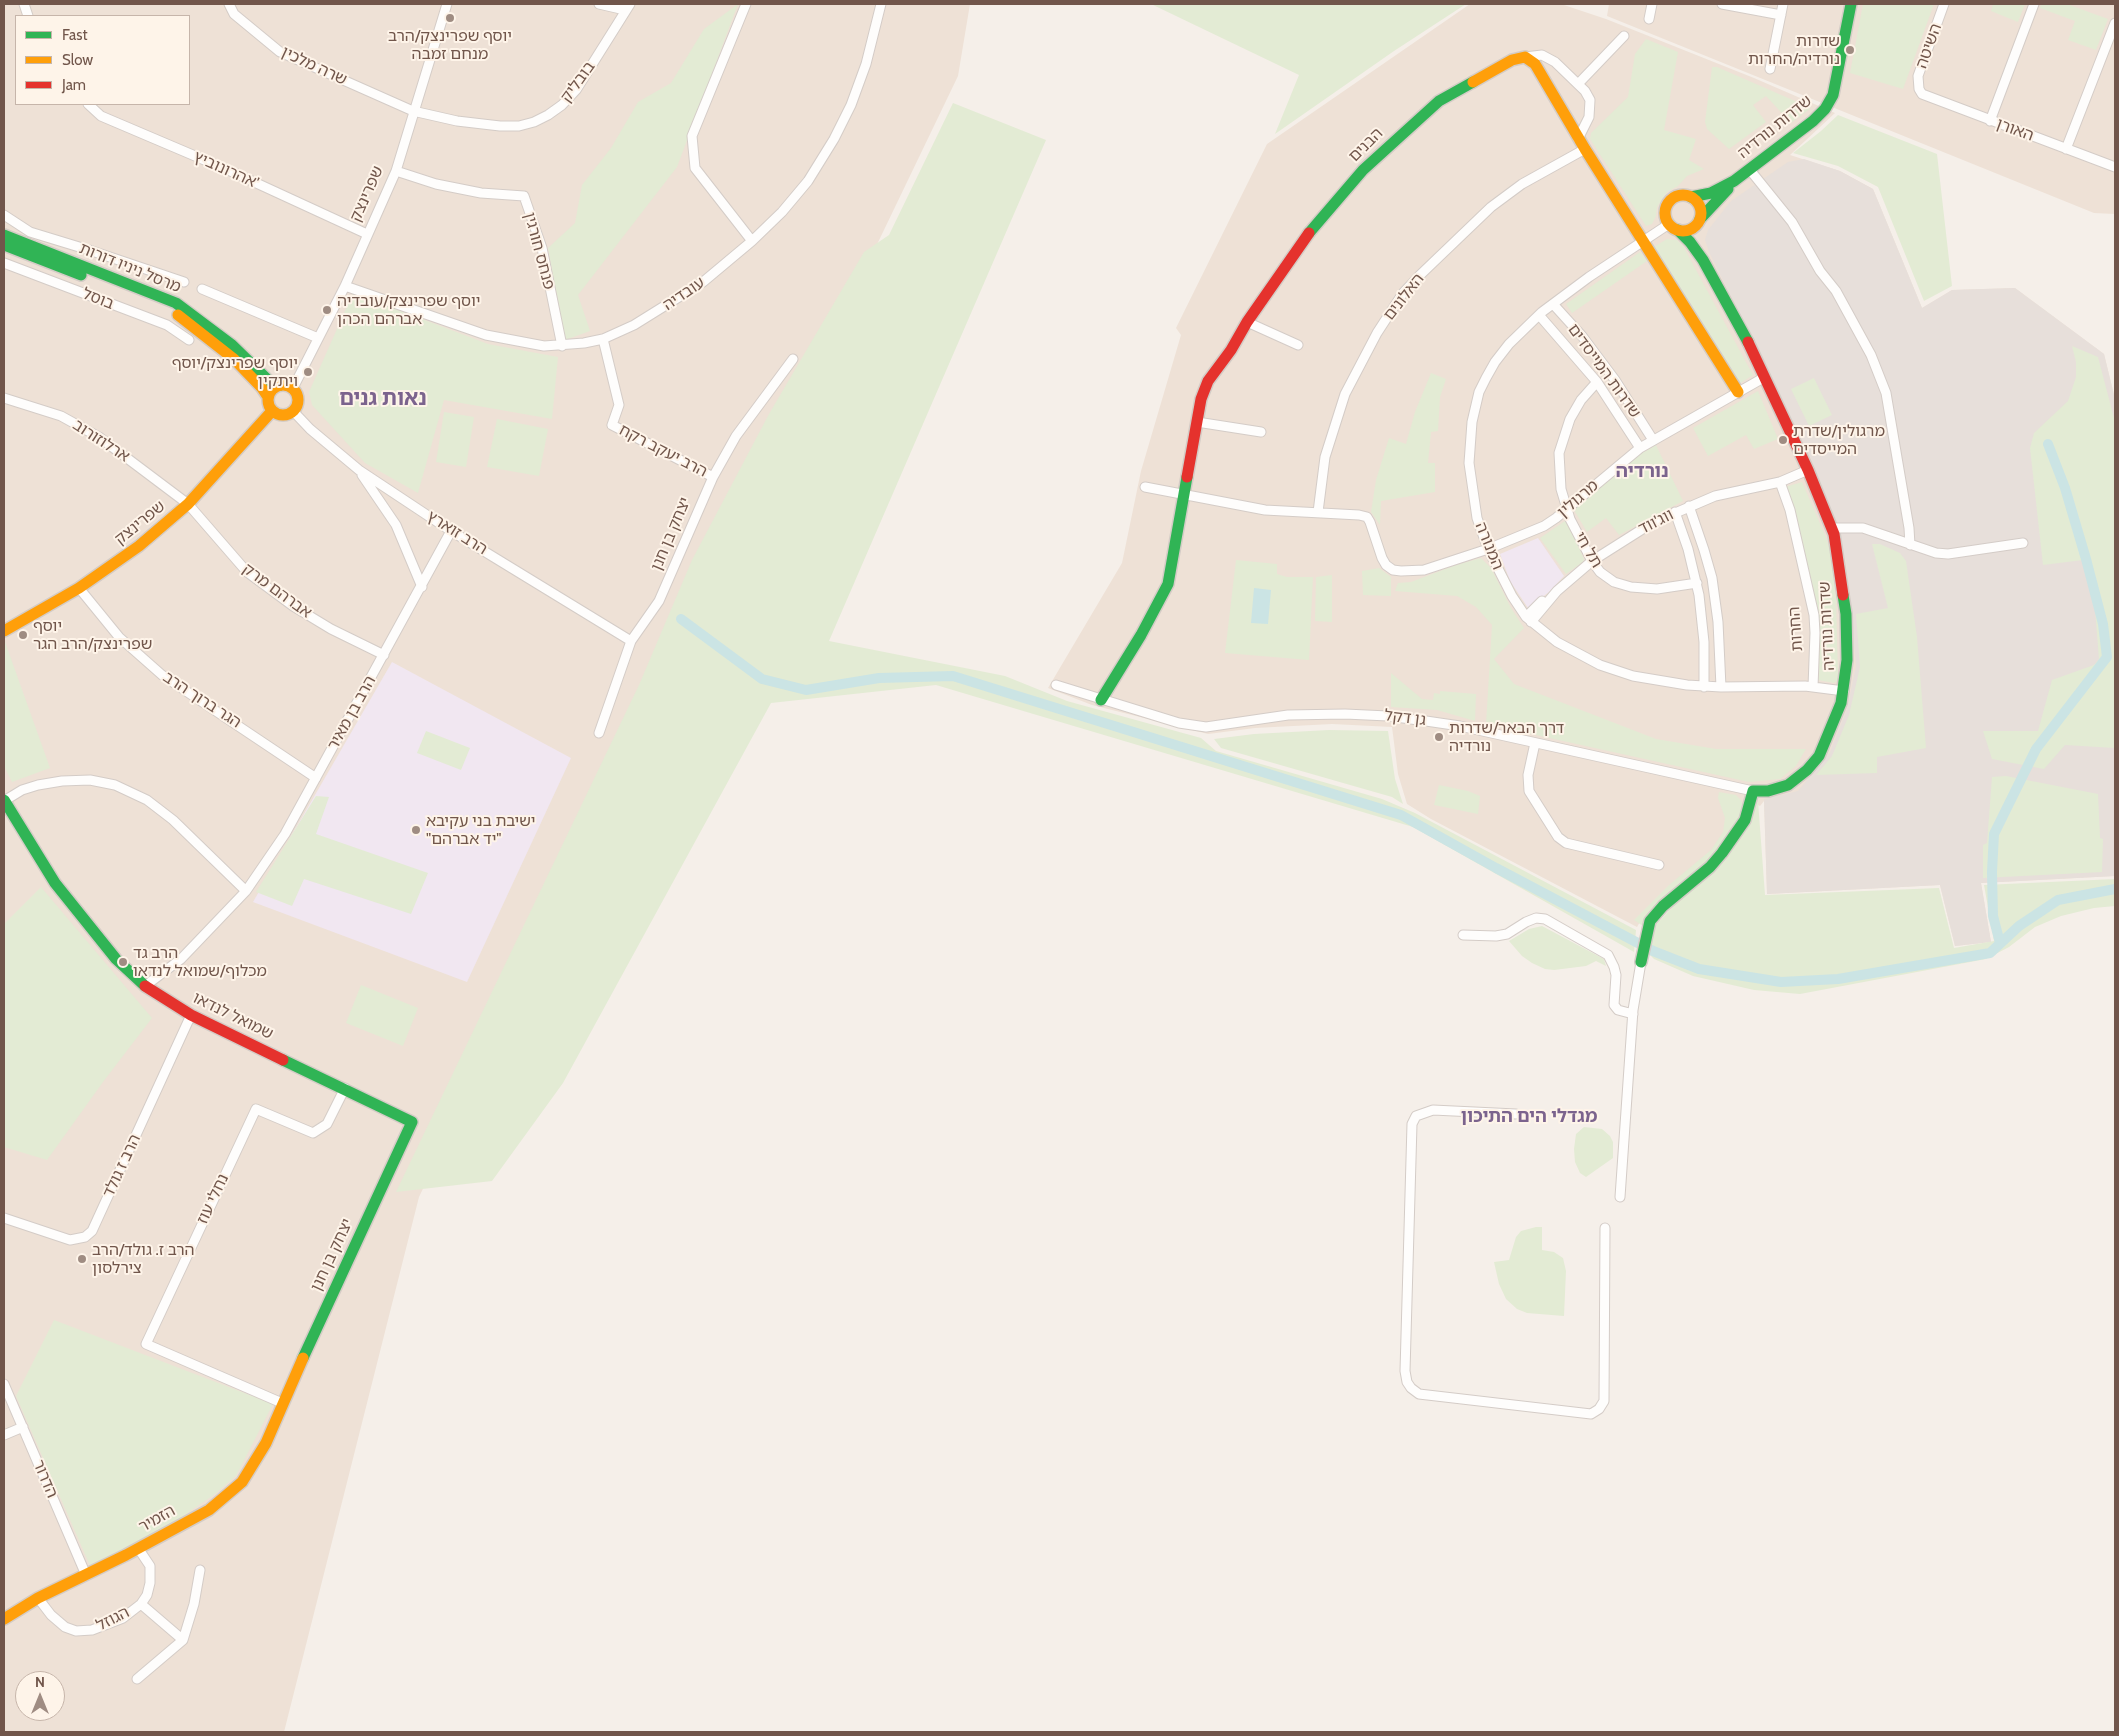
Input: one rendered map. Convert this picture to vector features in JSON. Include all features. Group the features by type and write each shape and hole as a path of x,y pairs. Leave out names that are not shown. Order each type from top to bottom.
{"street":[{"name":"שרה מלכין","path":"229,4 234,14 280,52 412,111"},
{"name":"שפרינצק","path":"293,388 345,286 396,171 412,111 447,4"},
{"path":"599,4 628,7"},
{"path":"746,4 692,136 695,168 752,241"},
{"name":"עובדיה","path":"345,286 486,335 544,346 562,346 603,339 634,325 703,282 752,241 782,212 808,181 834,139 851,105 866,64 881,4"},
{"path":"1649,18 1652,4"},
{"path":"1722,4 1780,15"},
{"path":"1770,69 1783,4"},
{"name":"השיטה","path":"1919,89 1918,76 1944,4"},
{"path":"1990,120 2034,4"},
{"name":"שדרות נורדיה","path":"1691,197 1712,193 1734,181 1813,121 1828,104 1835,86 1851,5"},
{"name":"בובליק","path":"412,111 457,121 500,126 519,126 541,118 562,105 576,90 628,7"},
{"path":"2066,148 2115,23"},
{"path":"1578,84 1624,36"},
{"path":"1525,57 1542,55 1555,62 1578,84 1590,100 1586,126 1578,138"},
{"path":"1525,57 1535,64 1585,150 1738,392"},
{"name":"הבנים","path":"1101,700 1141,634 1168,584 1203,389 1231,350 1247,322 1318,221 1386,147 1439,101 1512,60 1525,57"},
{"name":"האורן","path":"1919,89 1922,94 1928,97 2115,167"},
{"name":"אהרונוביץ'","path":"89,105 101,116 228,170 367,234"},
{"name":"האלונים","path":"1318,512 1325,457 1345,394 1377,333 1404,293 1419,276 1491,207 1522,184 1585,150"},
{"path":"1750,170 1792,222 1820,271 1836,291 1871,355 1886,393 1909,528 1910,545"},
{"name":"פנחס חורגין","path":"396,171 436,184 481,193 524,196 542,248 562,346"},
{"name":"שדרות נורדיה","path":"1703,260 1696,239 1699,222 1734,181"},
{"path":"1678,196 1691,197 1698,202 1700,207 1699,222 1688,230 1673,227 1666,213 1669,202 1678,196"},
{"path":"4,216 30,232 184,282"},
{"name":"שדרות נורדיה","path":"1673,227 1695,248 1703,260 1765,377 1808,470 1832,528 1837,549 1846,622 1847,660 1844,691 1828,738 1819,756 1807,770 1788,785 1753,791"},
{"name":"המנורה","path":"1673,227 1642,240 1553,304 1509,344 1495,362 1475,406 1469,444 1470,478 1477,518 1488,549 1512,596 1529,619 1563,646 1600,665 1632,676 1704,687 1813,687 1844,691"},
{"name":"מרסל ניניו דורות","path":"4,235 176,303 232,345 271,383 280,385"},
{"name":"מרסל ניניו דורות","path":"4,245 173,311 234,359 262,388 268,398"},
{"name":"בוסל","path":"4,263 167,325 189,340"},
{"path":"202,289 318,338"},
{"name":"שדרות המייסדים","path":"1553,304 1582,336 1615,380 1653,440"},
{"name":"שדרות המייסדים","path":"1539,315 1596,382 1640,448"},
{"path":"1247,322 1298,345"},
{"name":"הרב יעקב רקח","path":"603,339 619,405 612,426 713,477"},
{"name":"יצחק בן חנן","path":"599,733 631,641 659,601 713,477 736,436 793,359"},
{"name":"מרגולין","path":"1488,549 1544,526 1640,448 1765,377"},
{"name":"תל חי","path":"1596,382 1581,400 1570,419 1559,453 1561,489 1566,509 1592,561 1600,572 1614,582 1631,587 1657,589 1697,583"},
{"path":"280,385 293,388 298,397 297,407 294,411 283,415 272,411 269,407 268,398 272,389 280,385"},
{"name":"ארלוזורוב","path":"4,398 61,416 99,437 188,504"},
{"name":"שפרינצק","path":"4,631 79,588 138,546 188,504 272,411"},
{"name":"הרב זוארץ","path":"294,411 310,429 359,470 452,531 631,641"},
{"path":"1197,422 1261,432"},
{"path":"359,470 396,525 422,587"},
{"name":"ווג'ווד","path":"1529,619 1592,561 1629,536 1689,506 1738,490 1780,482 1808,470"},
{"name":"החרות","path":"1780,482 1790,510 1814,615 1813,687"},
{"path":"1145,487 1265,510 1341,512 1367,517 1382,558 1393,570 1424,570 1488,549"},
{"name":"אברהם מרק","path":"188,504 247,572 293,606 331,629 384,656"},
{"path":"1689,506 1712,578 1718,622 1721,687"},
{"path":"1674,512 1688,549 1697,583 1704,642 1704,687"},
{"path":"1832,528 1863,528 1936,553 1948,554 2023,543"},
{"name":"הרב בן מאיר","path":"145,986 181,959 246,891 285,834 452,531"},
{"name":"הגר ברוך הרב","path":"79,588 119,637 162,675 316,778"},
{"path":"1529,619 1542,601"},
{"name":"גן דקל","path":"1056,685 1178,723 1206,726 1288,715 1362,714 1460,726 1753,791"},
{"path":"1535,743 1528,774 1529,792 1558,837 1566,843 1659,865"},
{"path":"4,801 22,790 62,781 90,780 115,785 146,800 174,820 246,891"},
{"path":"1620,1197 1633,1014 1647,929 1650,922 1663,906 1710,867 1722,853 1745,820 1753,791"},
{"name":"שמואל לנדאו","path":"4,801 55,884 116,959 145,986 191,1016 345,1088 412,1122"},
{"path":"1463,935 1496,936 1508,934 1531,920 1545,919 1608,955 1616,975 1614,1004 1618,1010 1633,1014"},
{"name":"הרב ז גולד","path":"4,1218 70,1240 85,1237 92,1231 191,1016"},
{"name":"נחלי עוז","path":"282,1403 146,1344 256,1109 313,1133 327,1124 345,1088"},
{"path":"1516,1114 1433,1110 1416,1116 1412,1124 1405,1370 1407,1382 1411,1388 1419,1394 1591,1414 1599,1409 1604,1401 1605,1228"},
{"name":"יצחק בן חנן","path":"282,1403 412,1122"},
{"name":"הדרור","path":"4,1384 86,1575"},
{"name":"הזמיר","path":"4,1619 38,1598 86,1575 209,1510 242,1482 266,1443 282,1403"},
{"path":"4,1435 23,1427"},
{"name":"הגוזל","path":"38,1598 51,1615 65,1627 76,1631 92,1630 123,1618 141,1604 148,1595 150,1566 138,1548"},
{"path":"137,1679 183,1640 194,1604 200,1570"},
{"name":"הגוזל","path":"141,1604 183,1640"}],"shaded area":[{"path":"4,4 970,4 958,76 419,1197 284,1732 4,1732"},
{"name":"נורדיה","path":"1470,4 1561,4 1606,19 1754,78 1835,113 1790,155 1840,171 1873,189 1922,308 1952,290 2015,288 2104,354 2115,399 2115,876 1981,883 1991,942 1955,946 1940,885 1767,894 1764,801 1760,806 1745,799 1740,816 1730,834 1648,908 1637,927 1431,819 1407,804 1398,774 1392,727 1332,724 1255,728 1208,734 1092,705 1048,688 1122,563 1141,471 1181,335 1176,328 1267,144"},
{"path":"1609,4 2115,4 2115,214 2094,213 1607,16"},
{"path":"1804,159 1840,171 1873,189 1922,308 1952,290 2015,288 2104,354 2115,399 2115,876 1981,883 1991,942 1955,946 1940,885 1767,894 1764,799 1798,791 1830,752 1847,709 1856,666 1846,561 1813,463 1709,252 1705,240 1708,230 1731,201 1788,162"},
{"path":"1538,538 1564,576 1549,592 1528,608 1510,581 1500,554"},
{"name":"ישיבת בני עקיבא \"יד אברהם\"","path":"392,662 571,758 467,982 253,902"}],"green space":[{"path":"738,4 677,167 578,295 590,331 565,340 548,248 575,223 582,185 611,148 638,102 671,83 704,29"},
{"path":"1151,4 1466,4 1394,51 1275,134 1299,75"},
{"path":"1863,4 1934,4 1903,89 1850,73"},
{"path":"1993,4 2025,4 2018,22 1991,11"},
{"path":"2041,4 2067,4 2108,19 2096,50 2068,40 2075,21 2040,8"},
{"path":"1646,39 1678,52 1664,130 1696,139 1689,160 1704,169 1687,176 1678,186 1667,192 1657,207 1656,216 1652,224 1646,226 1590,139 1591,133 1628,97 1635,54"},
{"path":"1712,67 1717,67 1811,108 1791,123 1766,96 1753,105 1766,122 1729,149 1707,129 1705,122"},
{"path":"953,103 1046,140 829,641 1005,676 1067,701 1201,738 1216,751 1382,799 1415,813 1636,930 1634,952 1413,827 936,685 771,703 563,1083 492,1181 396,1192 639,685 692,560 769,414 864,252 889,235"},
{"path":"1838,115 1937,154 1952,286 1924,301 1878,187 1838,166 1793,153"},
{"path":"1667,239 1677,240 1683,246 1753,375 1739,384 1652,248"},
{"path":"1640,252 1647,261 1572,313 1566,304"},
{"path":"353,293 488,344 558,357 552,419 444,400 418,493 365,463 312,405 309,392"},
{"path":"2072,346 2098,357 2115,422 2115,748 2065,745 2044,769 1992,759 1983,731 2038,731 2052,680 2094,665 2099,659 2091,559 2043,565 2030,448 2034,433 2068,401 2076,377 2076,362"},
{"path":"1431,373 1446,379 1440,397 1438,431 1431,432 1428,463 1435,463 1435,492 1381,501 1380,525 1371,512 1376,480 1389,438 1406,444 1415,412"},
{"path":"1814,378 1832,415 1809,426 1791,389"},
{"path":"1758,391 1778,439 1754,449 1746,435 1708,456 1693,428"},
{"path":"444,412 474,417 466,467 436,462"},
{"path":"497,419 548,429 539,476 487,467"},
{"path":"1656,445 1683,501 1619,535 1606,518 1587,532 1574,510 1613,475"},
{"path":"1802,482 1832,556 1836,601 1838,673 1838,680 1834,683 1818,680 1820,631 1785,487"},
{"path":"1565,521 1568,523 1584,559 1583,562 1566,574 1540,538"},
{"path":"1872,544 1880,544 1900,553 1906,561 1917,637 1926,748 1877,757 1877,773 1816,775 1832,756 1849,715 1860,667 1856,614 1888,608"},
{"path":"1481,558 1491,568 1511,608 1524,628 1494,659 1514,684 1656,739 1716,749 1806,749 1796,766 1780,779 1749,782 1486,724 1492,625 1476,607 1457,596 1395,591 1398,583 1411,582"},
{"path":"1236,560 1277,564 1277,574 1287,577 1313,577 1309,660 1225,653"},
{"path":"1379,568 1391,577 1391,596 1363,595 1362,571"},
{"path":"1332,575 1332,622 1315,621 1316,577"},
{"path":"4,639 50,768 12,782 4,766"},
{"path":"1391,673 1422,699 1433,700 1434,693 1440,694 1440,691 1476,694 1475,721 1437,710 1391,707"},
{"path":"1329,730 1388,731 1395,779 1403,804 1392,797 1221,748 1214,739 1254,734"},
{"path":"426,731 470,748 461,770 417,753"},
{"path":"2006,776 2098,794 2100,838 2103,839 2102,872 1983,878 1983,845 1987,843 1992,777"},
{"path":"1439,785 1468,791 1480,796 1478,814 1434,805"},
{"path":"1719,792 1736,795 1741,800 1744,811 1727,842 1643,926 1634,920 1669,885 1711,850 1723,832 1725,818 1718,798"},
{"path":"316,796 329,797 316,834 428,873 411,914 304,879 292,906 256,892"},
{"path":"1758,801 1765,895 1939,888 1954,948 1994,941 1984,885 2115,879 2115,906 2094,908 2061,916 2035,927 2009,947 1986,959 1800,994 1754,990 1693,976 1654,959 1650,955 1650,939 1653,928 1675,904 1715,871 1744,833"},
{"path":"41,887 152,1018 47,1160 4,1147 4,924"},
{"path":"1542,926 1604,959 1606,966 1596,961 1586,966 1554,970 1545,969 1532,963 1522,956 1509,941 1529,929"},
{"path":"361,985 418,1008 403,1046 346,1023"},
{"path":"1584,1127 1602,1129 1610,1136 1613,1142 1613,1158 1586,1177 1580,1173 1575,1162 1574,1149 1576,1134"},
{"path":"1542,1227 1542,1250 1554,1252 1563,1258 1566,1271 1564,1316 1527,1313 1517,1309 1506,1299 1499,1284 1494,1262 1509,1260 1516,1237 1521,1231"},
{"path":"54,1320 273,1404 236,1476 215,1494 166,1528 91,1568 16,1396"}],"water":[{"path":"1254,588 1271,590 1268,624 1251,623"}],"waterway":[{"path":"2000,943 1993,916 1992,872 1994,834 2036,749 2107,657 2103,624 2086,559 2065,488 2048,444"},
{"path":"681,619 762,679 806,690 879,678 953,676 1401,815 1496,868 1653,951 1699,969 1781,982 1838,979 1990,953 2019,926 2058,900 2115,889"}],"traffic: fast":[{"path":"1691,197 1711,193 1734,181 1813,121 1825,109 1833,95 1851,4"},
{"path":"1309,233 1363,170 1439,101 1473,82"},
{"path":"1700,219 1728,189"},
{"path":"1678,230 1690,242 1703,260 1748,342"},
{"path":"4,235 176,303 232,345 271,383 280,385"},
{"path":"4,245 81,275"},
{"path":"1101,700 1141,635 1168,584 1187,477"},
{"path":"1641,962 1650,921 1663,906 1710,867 1722,853 1745,820 1753,791 1768,791 1788,785 1807,770 1819,756 1841,703 1847,660 1846,614 1843,595"},
{"path":"4,800 55,883 116,959 145,986"},
{"path":"283,1060 412,1122 303,1358"}],"traffic: slow":[{"path":"1473,82 1512,60 1525,57 1535,64 1585,149 1738,392"},
{"path":"1683,195 1696,200 1701,213 1696,226 1683,231 1670,226 1665,213 1670,200 1683,195"},
{"path":"178,315 234,359 262,388 268,397"},
{"path":"283,385 294,389 298,400 294,411 283,415 272,411 268,400 272,389 283,385"},
{"path":"4,631 79,588 139,546 188,504 272,411"},
{"path":"4,1619 38,1598 126,1555 209,1510 242,1482 266,1443 303,1358"}],"traffic: jam":[{"path":"1187,477 1201,399 1208,381 1231,350 1247,322 1309,233"},
{"path":"1748,342 1808,470 1834,534 1843,595"},
{"path":"145,986 191,1015 283,1060"}],"place":[{"name":"יוסף שפרינצק/הרב מנחם זמבה","path":"450,18"},
{"name":"שדרות נורדיה/החרות","path":"1850,50"},
{"name":"יוסף שפרינצק/עובדיה אברהם הכהן","path":"327,310"},
{"name":"יוסף שפרינצק/יוסף ויתקין","path":"308,372"},
{"name":"מרגולין/שדרת המייסדים","path":"1783,440"},
{"name":"יוסף שפרינצק/הרב הגר","path":"23,635"},
{"name":"דרך הבאר/שדרות נורדיה","path":"1439,737"},
{"name":"ישיבת בני עקיבא \"יד אברהם\"","path":"416,830"},
{"name":"הרב גד מכלוף/שמואל לנדאו","path":"123,962"},
{"name":"הרב ז. גולד/הרב צירלסון","path":"82,1259"}],"district":[{"name":"נאות גנים","path":"383,399"},
{"name":"נורדיה","path":"1642,471"},
{"name":"מגדלי הים התיכון","path":"1529,1117"}]}
